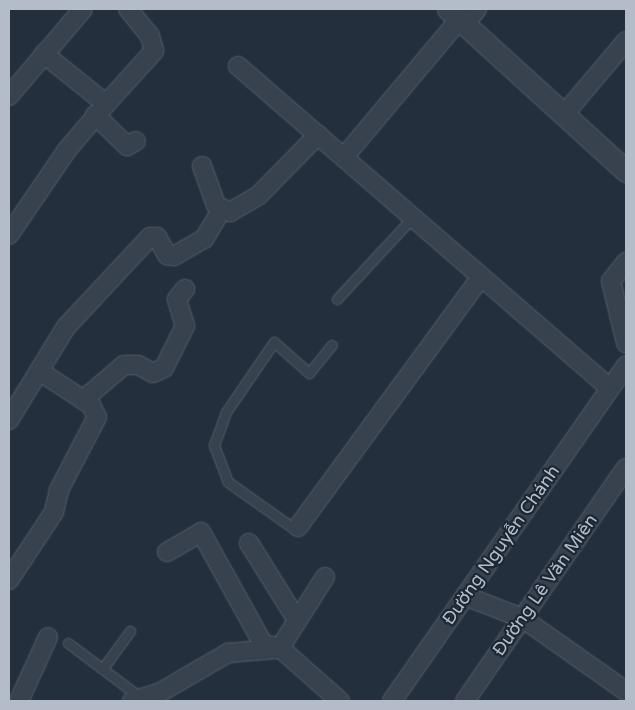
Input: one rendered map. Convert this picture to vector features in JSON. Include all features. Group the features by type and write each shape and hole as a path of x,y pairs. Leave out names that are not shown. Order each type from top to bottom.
{"street":[{"path":"9,96 83,9"},
{"path":"9,235 101,110 154,51 150,36 128,9"},
{"path":"344,157 463,15 626,171"},
{"path":"566,112 626,41"},
{"path":"44,54 101,110 127,146 136,141"},
{"path":"238,66 610,388"},
{"path":"9,420 66,327 150,236 156,237 167,255 174,256 204,239 221,211 248,204 318,135"},
{"path":"202,166 221,211"},
{"path":"626,262 611,281 626,343"},
{"path":"298,527 481,277"},
{"path":"83,400 124,365 153,373 164,368 185,326 178,299 185,289"},
{"name":"Đường Nguyễn Chánh","path":"392,701 626,365"},
{"path":"9,580 54,512 59,490 94,425 96,410 39,371"},
{"name":"Đường Lê Văn Miên","path":"465,701 626,468"},
{"path":"167,552 201,532 263,644 280,648"},
{"path":"249,543 297,620"},
{"path":"324,577 280,648 282,654 340,701"},
{"path":"465,596 522,618 626,691"},
{"path":"19,701 48,637"},
{"path":"136,699 159,693 228,653 280,648"}],"lane":[{"path":"337,299 413,218"},
{"path":"298,527 293,528 228,482 214,445 226,412 274,342 309,373 332,345"},
{"path":"103,668 130,631"},
{"path":"68,643 103,668 136,699"}]}
